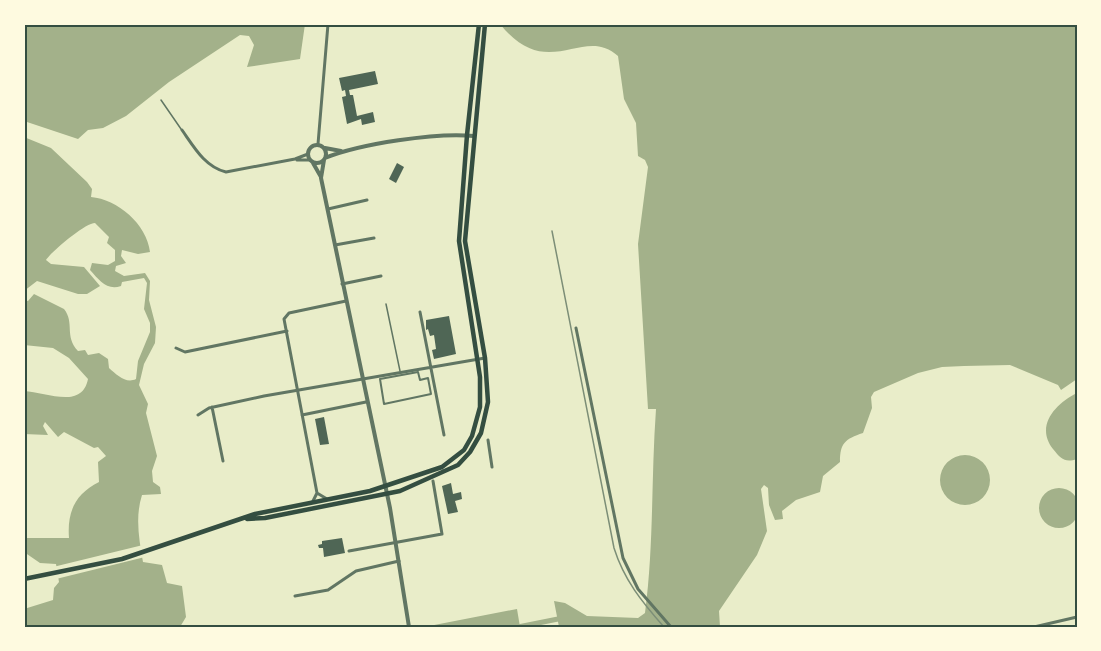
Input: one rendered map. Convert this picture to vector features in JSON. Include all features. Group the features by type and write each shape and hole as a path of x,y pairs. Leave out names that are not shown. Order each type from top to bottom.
{"highway":[{"path":"246,519 255,520 386,495 445,473 458,465 470,452 484,423 488,402 484,358 465,241 480,44 479,24"},
{"path":"24,579 51,575 145,552 255,514 384,486 442,467 464,450 472,436 480,407 478,359 459,241 466,135 485,24"}],"street":[{"path":"318,144 328,24"},
{"path":"182,130 204,159 216,169 226,172 295,159 308,154"},
{"path":"295,159 311,161 324,159 342,151 441,134 474,136"},
{"path":"318,144 342,151"},
{"path":"318,144 310,148 308,154 321,178 328,208 399,561 409,627"},
{"path":"321,178 324,147"},
{"path":"328,208 367,200"},
{"path":"335,245 374,238"},
{"path":"342,284 381,276"},
{"path":"313,501 317,493 284,319 289,313 346,301"},
{"path":"420,312 444,435"},
{"path":"576,328 617,538 627,570 638,589 671,627"},
{"path":"176,348 185,352 286,331"},
{"path":"198,415 212,407 484,358"},
{"path":"418,372 420,380 428,378 431,394 384,404 380,379 418,372"},
{"path":"302,415 366,402"},
{"path":"212,407 223,462"},
{"path":"488,440 492,466"},
{"path":"349,551 442,534 433,481"},
{"path":"317,493 327,499"},
{"path":"295,596 328,590 356,571 399,561"},
{"path":"1034,626 1077,617"}],"lane":[{"path":"160,100 182,130"},
{"path":"386,304 400,372"}],"shaded area":[{"path":"24,24 305,24 300,59 247,67 254,45 249,36 240,35 169,82 126,116 103,128 88,130 78,139 24,121"},
{"path":"500,24 1077,24 1077,379 1061,390 1058,385 1010,365 942,367 918,373 874,392 871,397 872,408 863,433 852,437 845,443 841,450 840,462 823,476 820,492 796,500 782,511 783,519 775,520 769,505 768,488 764,485 761,489 767,531 757,555 719,611 720,627 559,627 554,601 565,603 587,616 638,618 645,613 650,562 656,409 648,409 638,244 648,167 645,160 638,156 636,123 624,99 618,56 605,48 592,46 564,51 534,50 517,41"},
{"path":"24,137 51,148 87,182 92,189 91,197 111,202 129,215 137,223 148,242 150,252 138,254 122,250 121,256 126,263 116,266 115,271 124,276 145,273 150,281 149,300 156,327 155,343 144,364 139,385 148,404 146,413 157,456 152,471 153,482 160,487 161,494 142,495 138,520 139,536 143,562 162,565 167,583 182,586 186,617 180,627 24,627 24,609 53,600 54,588 59,582 56,564 40,563 24,552 24,538 69,538 69,520 74,505 84,492 99,482 98,462 106,456 98,447 94,448 64,432 58,437 45,422 43,426 48,435 24,434 24,391 71,397 79,394 88,379 69,358 53,348 24,345 24,300 28,301 34,294 64,309 69,319 71,340 78,351 85,350 88,355 99,353 108,359 109,368 122,378 129,380 136,379 138,361 150,332 150,323 144,309 147,283 144,278 122,282 121,286 112,287 104,284 90,270 92,263 108,265 115,261 115,250 107,243 109,237 95,223 76,233 46,260 51,264 84,267 100,286 87,294 78,294 37,281 24,291"},
{"path":"1077,393 1077,459 1066,460 1058,455 1048,440 1047,424 1055,409"},
{"path":"960,455 970,455 983,462 990,475 990,485 983,498 970,505 960,505 951,501 944,494 940,485 940,475 944,466 951,459"},
{"path":"1059,488 1067,489 1073,494 1078,500 1078,516 1073,522 1067,527 1059,528 1051,527 1045,522 1040,516 1039,508 1040,500 1045,494 1051,489"},
{"path":"517,609 520,627 424,627"}],"pier":[{"path":"143,545 145,557 56,579 53,567"}],"building":[{"path":"375,71 378,84 349,90 350,95 353,95 357,116 373,112 375,122 362,125 361,119 347,124 342,97 346,96 345,90 342,91 339,78"},
{"path":"397,163 404,167 396,183 389,179"},
{"path":"449,316 456,354 434,359 432,350 436,349 434,335 430,336 428,329 426,330 426,320"},
{"path":"324,417 329,444 320,445 315,419"},
{"path":"451,483 453,494 461,492 462,499 455,501 458,512 448,514 442,486"},
{"path":"342,538 345,553 324,557 323,548 319,548 318,545 322,544 322,541"}],"waterway":[{"path":"518,627 558,619"}],"railway":[{"path":"552,231 614,548 634,590 664,627"}]}
